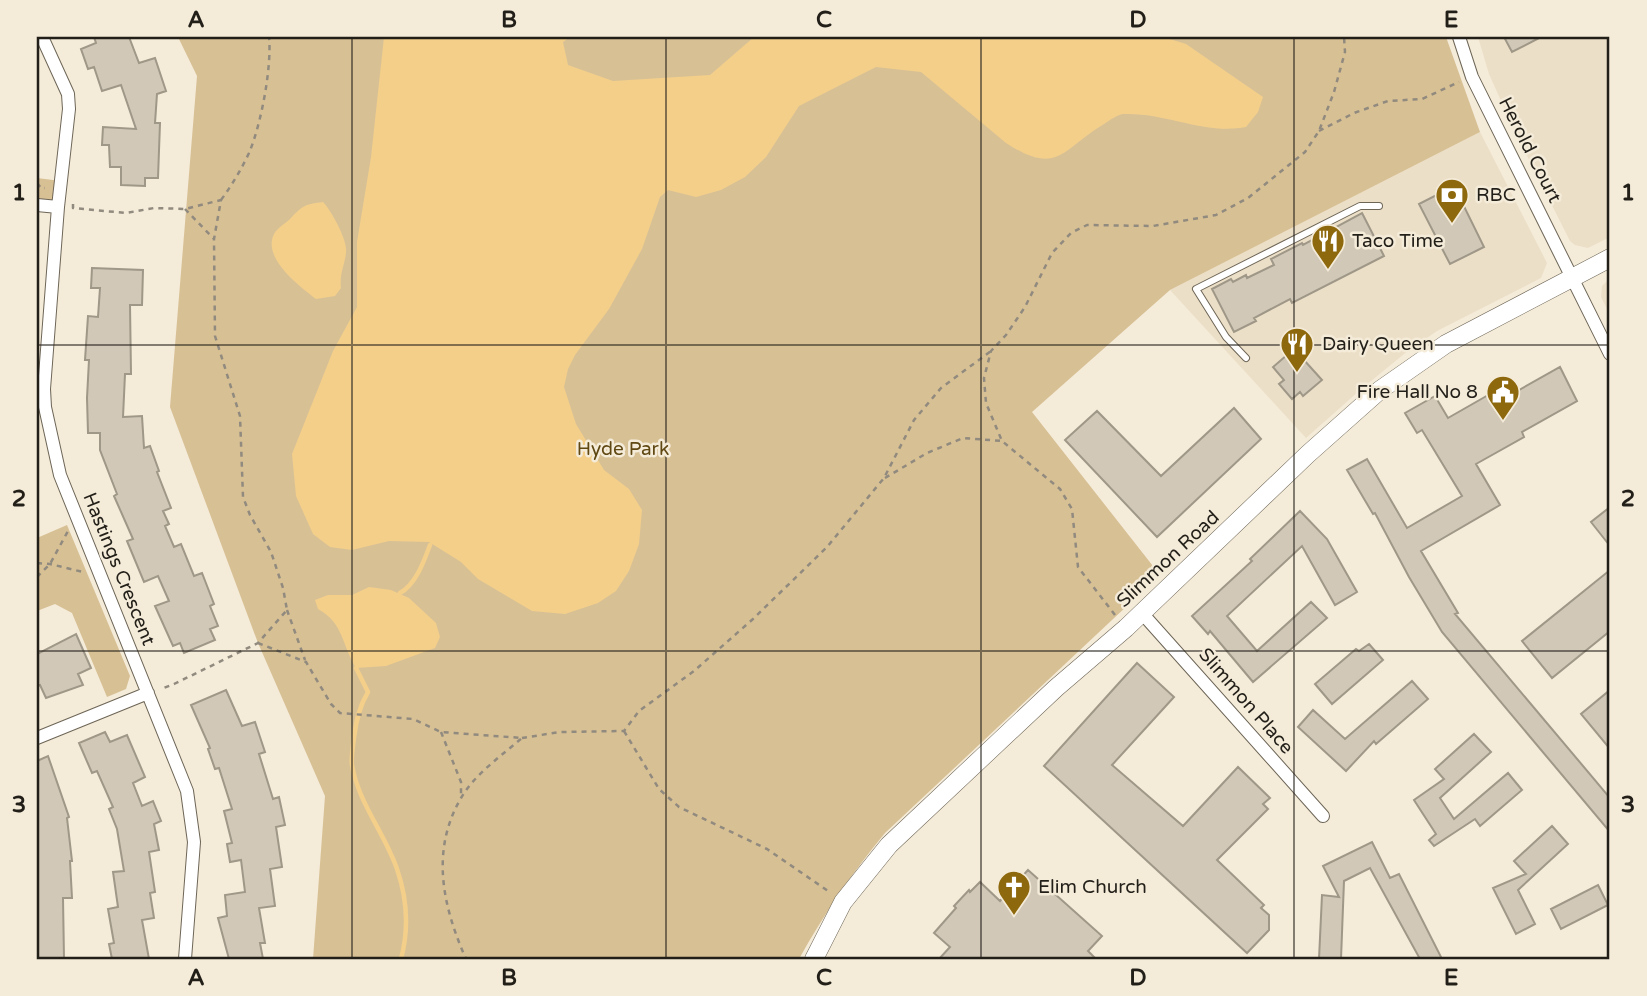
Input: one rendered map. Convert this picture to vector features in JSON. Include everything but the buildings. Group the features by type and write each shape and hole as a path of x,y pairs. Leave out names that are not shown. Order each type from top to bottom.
{"street":[{"name":"Hastings Crescent","path":"42,37 68,94 69,109 41,407 61,475 187,791 194,842 185,959"},
{"name":"Herold Court","path":"1459,37 1472,77 1610,354"},
{"path":"37,205 58,207"},
{"name":"Slimmon Road","path":"814,959 843,902 889,845 1380,390 1446,344 1610,258"},
{"name":"Slimmon Place","path":"1141,612 1323,816"},
{"path":"37,738 148,693"}],"lane":[{"path":"1246,358 1226,337 1196,289 1360,206 1379,206"}],"path":[{"path":"269,37 269,72 250,151 238,176 221,200 214,239 215,336 240,416 243,497 271,552 287,610 306,662 331,705 340,713 413,719 441,732 522,738 559,732 624,731"},
{"path":"624,731 639,711 694,671 753,619 827,547 884,478 914,420 941,388 991,351 1006,335 1026,307 1052,253 1071,233 1087,225 1153,226 1216,215 1248,198 1305,152 1319,131 1334,92 1345,52 1344,37"},
{"path":"1319,131 1354,113 1388,101 1422,99 1472,77"},
{"path":"60,189 75,190 73,208 126,213 154,208 185,209 221,200"},
{"path":"185,209 214,239"},
{"path":"991,351 984,378 986,403 1002,441 1060,489 1072,509 1077,567 1126,628"},
{"path":"884,478 927,453 963,438 1002,441"},
{"path":"37,578 50,564 70,529"},
{"path":"37,563 88,573"},
{"path":"161,688 258,643 287,610"},
{"path":"258,643 306,662"},
{"path":"624,731 659,789 679,807 767,849 826,889"},
{"path":"441,732 461,782 461,798"},
{"path":"466,959 453,929 444,896 442,865 446,834 461,798 486,769 522,738"}],"shaded area":[{"path":"384,37 570,37 563,42 568,65 613,81 710,75 754,37 1163,37 1186,44 1263,97 1258,112 1246,127 1215,128 1154,116 1123,114 1090,133 1059,156 1049,159 1023,153 1006,143 921,72 876,67 799,106 766,157 745,177 721,190 696,197 668,190 660,197 642,249 609,309 575,355 564,387 576,424 604,470 629,489 642,510 639,544 629,571 616,591 598,603 565,614 532,611 478,579 461,562 429,542 389,541 352,550 330,547 313,534 296,496 292,454 333,351 357,307 357,242 371,157"},
{"path":"1478,37 1610,37 1610,237 1588,248 1570,241 1515,132 1489,74"},
{"path":"1480,132 1547,263 1541,278 1437,331 1404,354 1306,438 1170,290"},
{"path":"323,202 340,230 346,253 341,288 335,296 316,299 284,271 273,252 272,243 274,234 301,208"},
{"path":"1610,278 1610,315 1601,297 1602,286"},
{"path":"369,587 391,590 409,598 436,623 440,637 435,648 386,666 356,668 338,628 318,609 315,600 328,595 352,595"}],"green space":[{"name":"Hyde Park","path":"178,37 1446,37 1480,132 1170,290 1032,412 1160,575 885,833 839,894 799,959 313,959 325,796 258,643 170,407 197,76"},
{"path":"37,178 61,181 58,207 37,205"},
{"path":"67,525 130,676 126,689 107,697 72,613 55,604 37,611 37,538"}],"waterway":[{"path":"400,593 415,578 430,545"},
{"path":"356,668 368,692 357,720 352,765 360,792 392,856 400,880 406,925 401,959"}],"place":[{"name":"RBC","path":"1452,225"},
{"name":"Taco Time","path":"1328,271"},
{"name":"Dairy Queen","path":"1297,374"},
{"name":"Fire Hall No 8","path":"1503,422"},
{"name":"Elim Church","path":"1014,917"}]}
